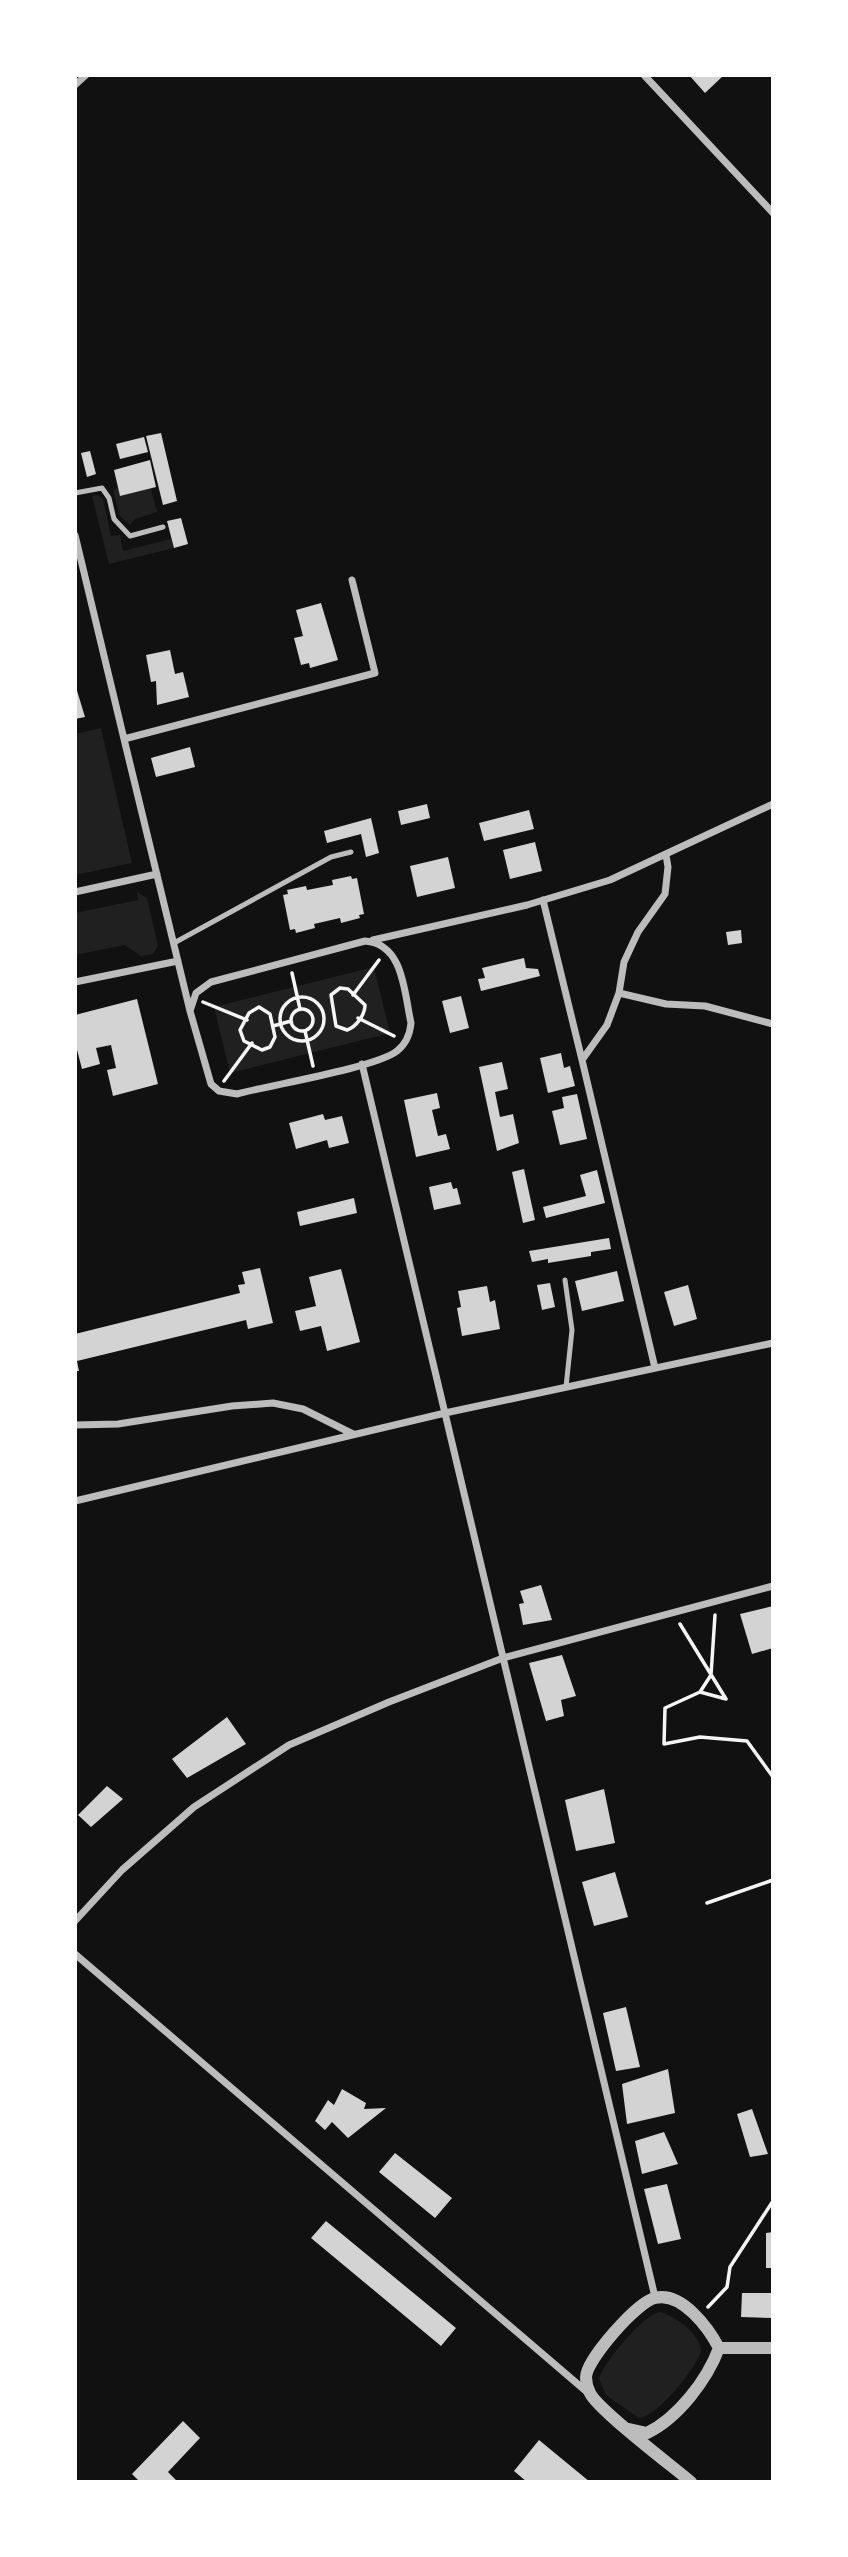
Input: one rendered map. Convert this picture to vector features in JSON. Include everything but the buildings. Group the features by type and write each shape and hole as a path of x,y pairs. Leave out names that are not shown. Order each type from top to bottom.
{"street":[{"path":"75,85 86,75"},
{"path":"644,75 773,213"},
{"path":"75,535 206,1075 218,1089 227,1094 237,1094 362,1064 386,1057 405,1042 411,1023 395,956 388,948 365,941"},
{"path":"124,739 375,673 352,580"},
{"path":"190,1011 193,998 211,982 365,941 543,900 610,880 773,804"},
{"path":"582,1060 607,1025 619,993 624,961 638,932 665,894 668,867 666,855"},
{"path":"75,892 157,874"},
{"path":"543,900 655,1368"},
{"path":"75,982 178,961"},
{"path":"619,993 666,1004 705,1006 773,1024"},
{"path":"362,1064 655,2297"},
{"path":"75,1501 445,1413 773,1343"},
{"path":"75,1426 118,1424 232,1406 273,1404 303,1409 354,1434"},
{"path":"75,1921 122,1870 194,1807 289,1745 389,1702 503,1658 773,1586"},
{"path":"75,1954 691,2482"},
{"path":"590,2395 586,2378 592,2361 636,2307 655,2297 671,2299 691,2313 709,2329 719,2348 711,2368 664,2425 647,2434 629,2429"},
{"path":"719,2348 773,2348"}],"lane":[{"path":"75,493 102,488 109,498 114,519 130,536 163,527"},
{"path":"174,943 331,857 351,852"},
{"path":"565,1280 572,1330 565,1387"}],"path":[{"path":"353,995 388,948"},
{"path":"289,961 300,1009"},
{"path":"344,988 361,999 365,1005 364,1014 351,1029 344,1030 336,1026 332,1012 329,999 333,992 344,988"},
{"path":"193,998 247,1020"},
{"path":"298,998 315,1001 324,1013 323,1028 307,1041 287,1036 280,1024 283,1009 298,998"},
{"path":"263,1008 270,1014 273,1026 275,1037 270,1047 258,1049 240,1035 241,1026 251,1010 263,1008"},
{"path":"300,1009 309,1011 313,1016 313,1023 305,1031 298,1030 291,1021 292,1013 300,1009"},
{"path":"313,1016 332,1012"},
{"path":"358,1018 405,1042"},
{"path":"273,1026 291,1021"},
{"path":"305,1031 315,1075"},
{"path":"218,1089 251,1043"},
{"path":"716,1601 711,1675 700,1692 665,1708 664,1744 700,1737 747,1741 773,1777"},
{"path":"674,1613 726,1699 700,1692"},
{"path":"707,1903 773,1880"},
{"path":"691,2313 712,2306 727,2287 730,2267 773,2201"}],"shaded area":[{"path":"118,488 121,496 151,488 157,512 135,519 130,525 120,516 113,490"},
{"path":"97,495 103,499 111,536 120,535 123,551 171,539 174,548 109,564 92,496"},
{"path":"101,728 132,863 75,875 75,734"},
{"path":"137,892 147,898 158,946 153,954 141,956 125,945 75,955 75,913 138,900"},
{"path":"374,967 390,1033 230,1073 214,1007"},
{"path":"660,2312 673,2317 692,2332 701,2351 692,2369 675,2391 655,2410 639,2418 606,2395 599,2379 625,2340 644,2321"}]}
